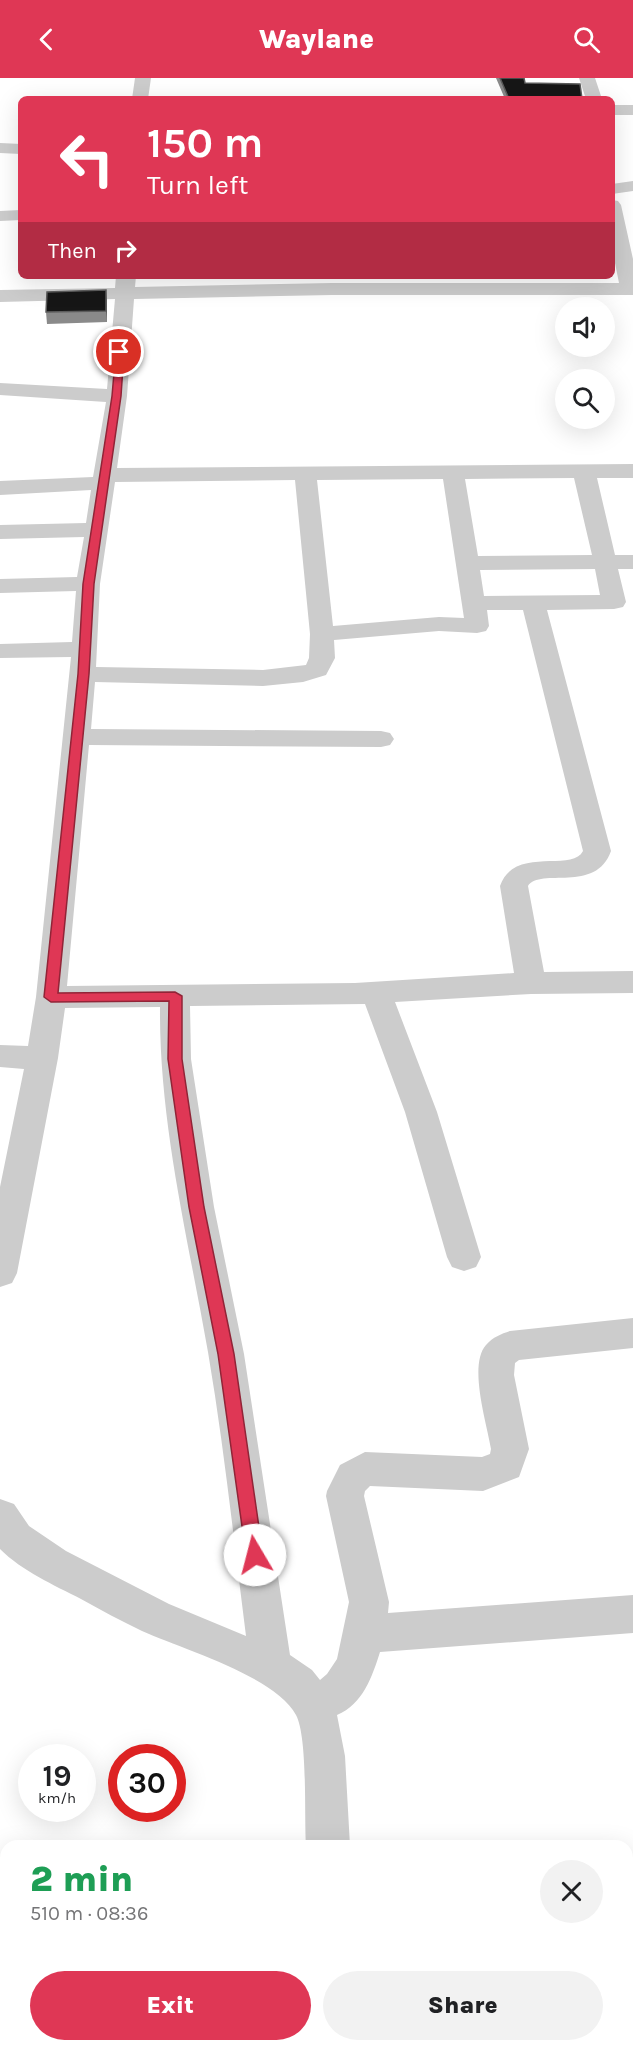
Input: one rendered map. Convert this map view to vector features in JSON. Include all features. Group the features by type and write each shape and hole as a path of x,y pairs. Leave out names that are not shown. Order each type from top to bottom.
{"street":[{"path":"140,96 143,78"},
{"path":"587,78 593,96"},
{"path":"615,110 633,110"},
{"path":"615,189 633,186"},
{"path":"0,216 18,215"},
{"path":"0,296 125,285 332,289 632,289 615,221"},
{"path":"0,1271 42,1058 51,997 84,662 88,584 117,396 125,285"},
{"path":"0,389 117,396"},
{"path":"322,634 427,625 477,626 453,471"},
{"path":"474,603 614,602 584,471"},
{"path":"0,488 105,479 305,473 633,471"},
{"path":"0,651 84,662 262,678 303,674 317,670 322,658 322,634 305,473"},
{"path":"0,532 95,530"},
{"path":"468,563 633,562"},
{"path":"0,586 88,584"},
{"path":"531,983 514,886 517,877 527,872 586,865 594,859 597,851 533,602"},
{"path":"75,737 381,739"},
{"path":"51,997 376,993 531,983 633,982"},
{"path":"376,993 421,1112 464,1257"},
{"path":"175,996 175,1059 196,1207 226,1354 271,1666"},
{"path":"0,1056 42,1058"},
{"path":"313,1704 328,1699 344,1684 364,1634 369,1602 345,1496 347,1482 355,1474 365,1469 483,1474 506,1465 510,1449 496,1375 498,1356 510,1346 633,1333"},
{"path":"0,1516 15,1538 52,1564 154,1617 271,1666 297,1684 313,1704 320,1725 324,1756 328,1840"},
{"path":"364,1634 633,1614"}],"building":[{"path":"500,78 524,78 525,83 580,84 582,96 508,96"},
{"path":"106,290 106,311 46,312 47,292"}],"route":[{"path":"119,352 117,396 88,584 83,674 52,965 51,997 175,996 175,1059 196,1207 226,1354 255,1555"}]}
